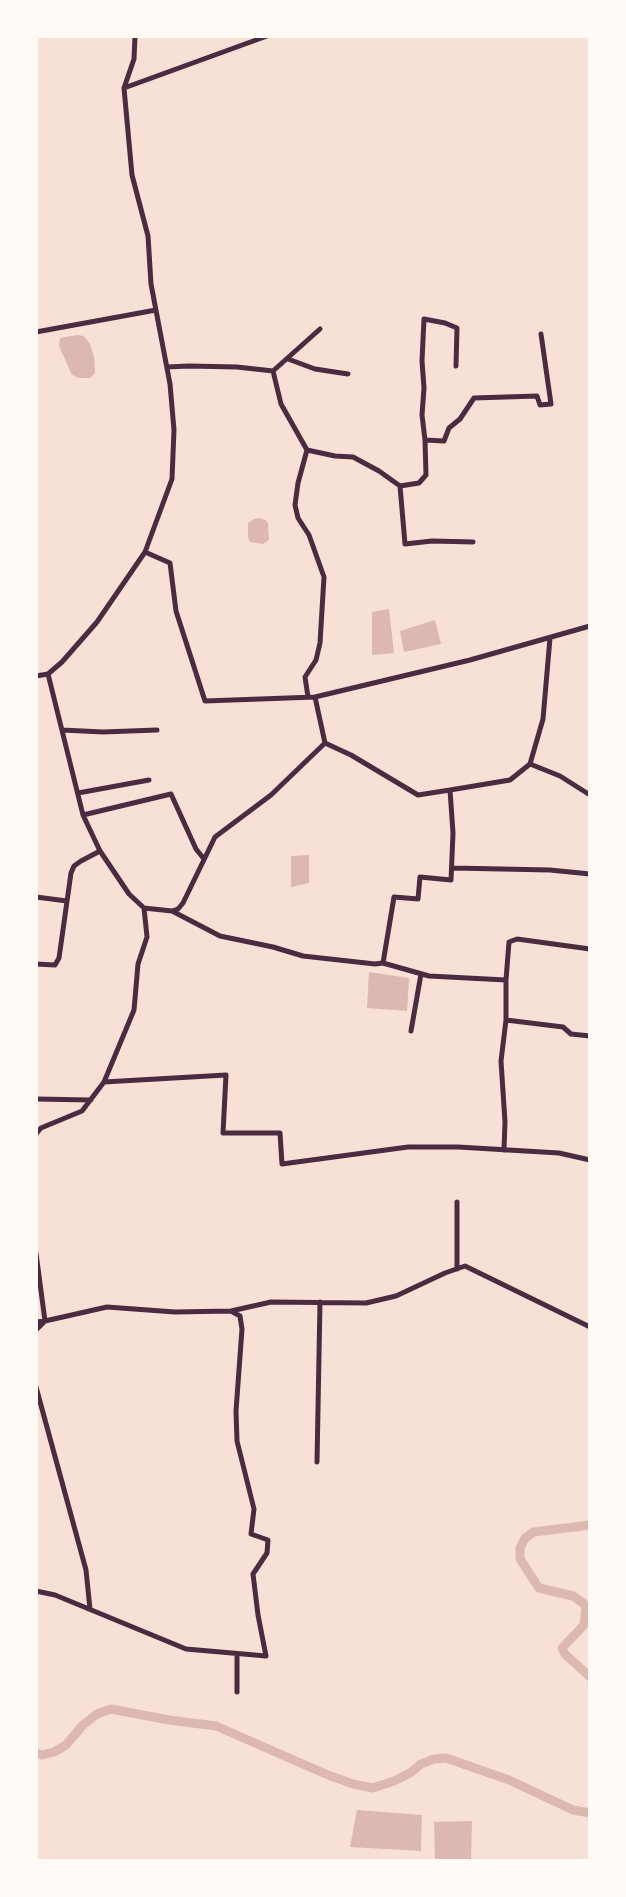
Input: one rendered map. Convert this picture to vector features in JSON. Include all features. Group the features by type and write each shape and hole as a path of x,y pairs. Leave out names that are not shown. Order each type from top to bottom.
{"street":[{"path":"36,676 48,674 62,662 97,622 145,552 172,479 174,430 167,367 151,284 148,236 132,175 124,88 134,59 135,36"},
{"path":"124,88 267,36"},
{"path":"36,332 156,310"},
{"path":"307,450 336,456 353,457 379,471 400,486 419,483 426,475 422,415 424,318 457,328 456,366"},
{"path":"167,367 237,367 273,371 320,329"},
{"path":"425,440 444,441 449,428 460,419 474,398 537,396 540,405 551,404 540,334"},
{"path":"288,359 303,366 348,374"},
{"path":"273,371 280,404 307,450 298,483 295,505 298,518 309,535 324,577 320,643 316,660 305,677 308,697"},
{"path":"400,486 405,544 432,541 473,542"},
{"path":"145,552 170,563 176,611 205,701 315,697 470,660 513,646 550,638 590,626"},
{"path":"325,743 351,755 418,795 510,780 530,764 544,719 550,638"},
{"path":"48,674 83,815 100,851 129,894 144,908 172,911 220,936 273,947 303,956 375,964 383,963 429,976 506,980"},
{"path":"315,697 325,743"},
{"path":"62,730 102,732 157,730"},
{"path":"172,911 178,909 183,903 215,838 271,795 325,743"},
{"path":"530,764 560,776 590,795"},
{"path":"78,793 149,780"},
{"path":"383,963 394,897 418,899 420,877 451,880 453,833 450,790"},
{"path":"83,815 171,794 196,850 204,859"},
{"path":"36,964 55,965 59,958 71,873 74,866 100,851"},
{"path":"453,868 550,870 590,874"},
{"path":"36,897 67,901"},
{"path":"36,1134 40,1128 82,1111 104,1082 134,1010 138,964 147,937 144,908"},
{"path":"504,1150 505,1122 501,1061 506,1020 506,980 509,942 517,939 590,949"},
{"path":"411,1031 421,974"},
{"path":"506,1020 563,1027 571,1034 590,1036"},
{"path":"104,1082 226,1075 223,1133 280,1133 282,1164 408,1147 559,1153 590,1160"},
{"path":"36,1099 91,1100"},
{"path":"457,1269 458,1202"},
{"path":"36,1253 46,1321"},
{"path":"36,1322 107,1307 175,1312 231,1311 271,1302 366,1303 396,1296 465,1266 590,1327"},
{"path":"317,1462 320,1302"},
{"path":"36,1591 56,1595 186,1649 266,1656 258,1615 254,1574 267,1553 268,1540 250,1534 254,1509 237,1441 236,1411 242,1329 240,1316 231,1311"},
{"path":"36,1330 46,1321"},
{"path":"36,1387 86,1570 90,1609"},
{"path":"237,1654 237,1692"}],"shaded area":[{"path":"77,335 84,336 90,344 94,357 95,373 90,378 79,378 72,375 59,346 60,338"},
{"path":"259,518 266,520 268,523 269,540 263,544 250,542 248,537 248,523"},
{"path":"389,609 394,653 372,655 372,612"},
{"path":"435,620 441,644 404,652 400,631"},
{"path":"309,855 309,883 291,887 291,856"},
{"path":"369,972 409,978 407,1011 367,1008"},
{"path":"357,1810 422,1815 421,1851 350,1847"},
{"path":"472,1821 471,1861 435,1861 434,1822"}],"waterway":[{"path":"590,1525 534,1532 525,1538 520,1548 520,1559 539,1588 573,1596 583,1603 586,1608 584,1625 562,1648 565,1654 590,1677"},
{"path":"36,1753 42,1755 54,1752 66,1745 83,1725 97,1714 111,1709 169,1720 216,1726 328,1775 353,1784 373,1788 394,1781 410,1773 421,1764 434,1759 446,1758 509,1780 573,1810 590,1813"}]}
